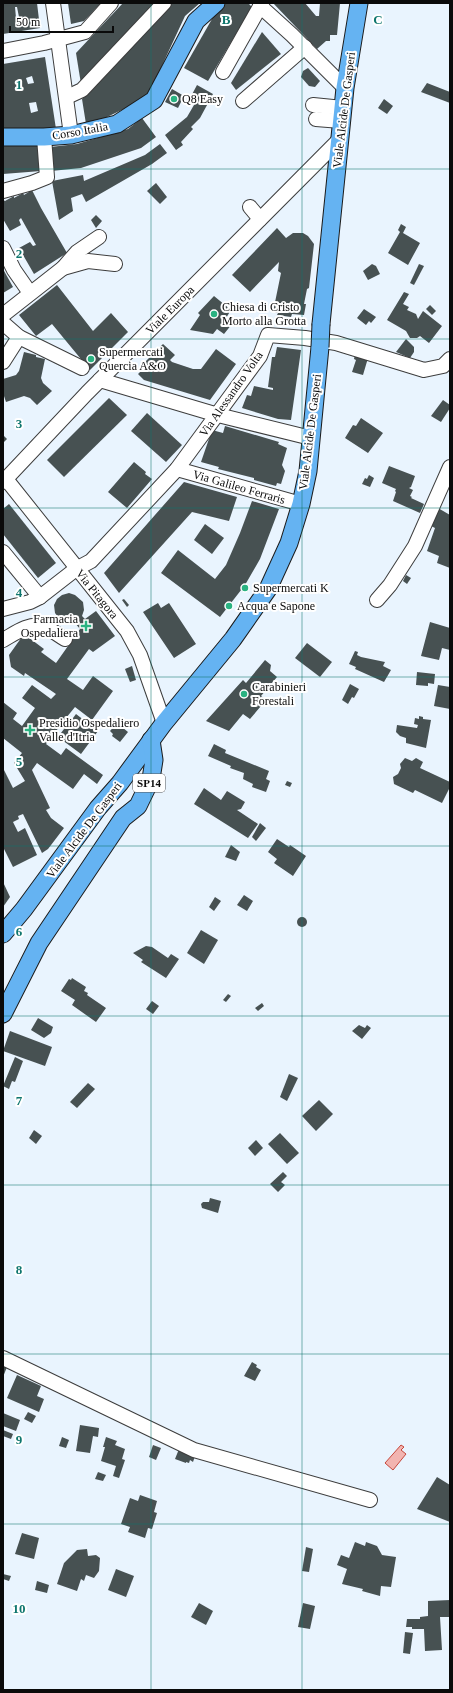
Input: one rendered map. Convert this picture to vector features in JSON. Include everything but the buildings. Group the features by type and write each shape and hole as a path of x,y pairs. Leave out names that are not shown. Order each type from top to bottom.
{"main road":[{"name":"Corso Italia","path":"3,137 44,137 71,135 117,124 154,100 196,20 216,3"},
{"name":"Viale Alcide De Gasperi","path":"3,934 24,909 98,808 120,783 164,723 233,640 268,589 289,543 301,504 308,471 339,140 345,88 359,3"},
{"name":"SP14","path":"3,1014 39,943 123,818 138,806 151,779 154,760 151,740"},
{"name":"SP14","path":"120,783 126,806 123,818"}],"street":[{"path":"53,3 71,135"},
{"path":"3,51 58,40 85,32 111,3"},
{"path":"67,97 82,90 164,3"},
{"path":"223,72 261,4 345,88"},
{"path":"243,101 305,47"},
{"path":"313,105 342,114"},
{"path":"316,120 342,114"},
{"path":"3,191 47,177 44,137"},
{"name":"Viale Europa","path":"5,481 100,380 339,140"},
{"path":"250,207 260,219"},
{"path":"3,315 63,268 77,252 100,237"},
{"path":"3,248 14,270 30,293"},
{"path":"63,268 88,261 115,264"},
{"path":"3,323 19,337 82,368"},
{"name":"Via Alessandro Volta","path":"3,609 30,602 40,597 76,569 91,561 177,469 260,356 268,335 305,338 336,343 424,370 443,366 450,359"},
{"path":"3,362 19,337"},
{"path":"100,380 218,415 311,438"},
{"path":"378,600 390,585 415,546 450,467"},
{"name":"Via Galileo Ferraris","path":"177,469 301,504"},
{"name":"Via Pitagora","path":"5,481 127,631 140,655 164,723"},
{"path":"3,552 40,597"},
{"path":"3,640 24,629 39,626 43,626 65,639"},
{"path":"3,1358 194,1450 370,1500"}],"shaded area":[{"path":"401,1445 404,1447 401,1450 406,1454 393,1470 385,1463"}],"place":[{"name":"Q8 Easy","path":"174,99"},
{"name":"Chiesa di Cristo Morto alla Grotta","path":"214,314"},
{"name":"Supermercati Quercia A&O","path":"91,359"},
{"name":"Supermercati K","path":"245,588"},
{"name":"Acqua e Sapone","path":"229,606"},
{"name":"Farmacia Ospedaliera","path":"86,626"},
{"name":"Carabinieri Forestali","path":"244,694"},
{"name":"Presidio Ospedaliero Valle d'Itria","path":"30,730"}]}
